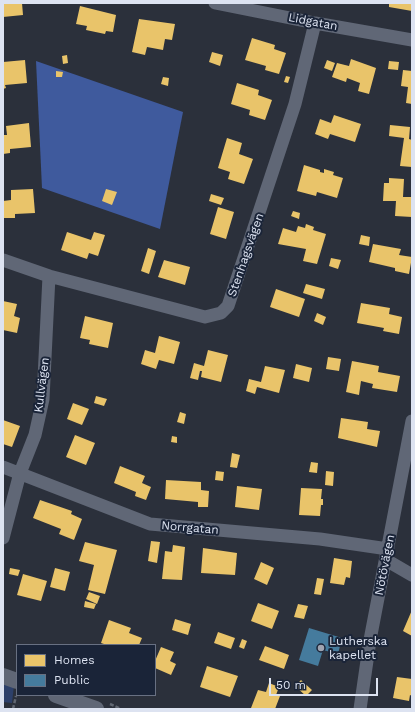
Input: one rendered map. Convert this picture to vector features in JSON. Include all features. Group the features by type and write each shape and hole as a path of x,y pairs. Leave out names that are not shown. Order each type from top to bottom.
{"street":[{"name":"Lidgatan","path":"215,3 412,40"},
{"name":"Stenhagsvägen","path":"49,276 205,317 221,313 228,306 295,104 316,23"},
{"path":"3,260 49,276"},
{"name":"Kullvägen","path":"3,538 20,472 35,435 43,399 49,276"},
{"name":"Nötövägen","path":"360,709 370,640 412,421"},
{"name":"Norrgatan","path":"3,467 20,472 150,524 320,540 387,554 412,575"},
{"path":"3,676 16,681"},
{"path":"59,696 96,709"}],"path":[{"path":"13,709 16,696"}],"shaded area":[{"path":"36,61 183,112 160,229 42,188"},
{"path":"3,681 14,685 12,703 3,702"}],"building: Homes":[{"path":"3,3 22,3 23,15 3,17"},
{"path":"389,3 412,3 412,11 389,7"},
{"path":"80,6 116,15 113,32 106,31 105,34 86,30 87,26 76,24"},
{"path":"139,19 175,24 172,40 165,39 163,50 147,47 145,55 132,52"},
{"path":"252,38 275,45 274,49 286,53 279,74 265,70 266,66 245,60"},
{"path":"212,52 223,55 220,66 209,62"},
{"path":"67,55 68,63 63,64 62,56"},
{"path":"351,59 376,68 369,94 358,91 360,83 347,78 346,82 332,77 337,63 349,66"},
{"path":"25,60 27,83 5,85 6,88 3,89 3,62"},
{"path":"327,60 335,63 332,71 324,68"},
{"path":"389,61 399,62 398,70 388,69"},
{"path":"403,70 412,71 412,104 406,103 408,87 401,86"},
{"path":"56,71 63,72 62,77 56,77"},
{"path":"286,76 290,77 288,83 284,82"},
{"path":"163,77 169,78 168,86 161,84"},
{"path":"237,83 259,90 258,95 272,100 265,120 249,115 250,110 231,104"},
{"path":"334,115 361,124 355,142 330,134 328,139 315,134 320,119 331,123"},
{"path":"29,123 31,147 10,149 10,153 3,154 3,135 7,135 6,126"},
{"path":"390,125 410,127 409,139 412,140 412,167 400,166 404,138 389,136"},
{"path":"227,138 242,143 239,154 253,159 244,184 228,179 230,172 218,168"},
{"path":"304,165 320,170 320,172 324,173 324,169 334,172 333,175 343,178 337,198 317,192 316,196 297,191"},
{"path":"389,178 404,179 403,197 412,197 412,217 395,216 396,201 383,201 384,183 389,183"},
{"path":"33,189 35,213 15,214 15,218 3,218 3,201 11,200 11,190"},
{"path":"106,189 117,192 112,205 102,201"},
{"path":"211,194 224,198 221,205 209,201"},
{"path":"218,207 234,212 226,239 210,234"},
{"path":"293,211 300,213 299,219 291,216"},
{"path":"306,224 314,227 313,230 326,234 317,264 303,261 306,249 278,244 283,228 296,232 298,226 305,228"},
{"path":"67,232 91,240 94,232 105,235 98,256 89,253 87,259 61,250"},
{"path":"361,235 370,237 369,246 359,244"},
{"path":"373,244 401,249 399,255 412,257 409,274 395,271 395,268 369,262"},
{"path":"148,248 156,251 149,274 141,271"},
{"path":"331,258 341,260 338,269 329,266"},
{"path":"164,260 190,267 185,285 158,277"},
{"path":"306,284 325,289 322,299 303,293"},
{"path":"276,289 305,299 299,317 270,307"},
{"path":"3,301 17,304 14,316 20,318 17,333 3,330"},
{"path":"361,303 390,308 389,314 402,317 399,334 383,331 384,328 357,323"},
{"path":"317,313 326,317 323,325 314,321"},
{"path":"85,316 113,323 108,348 89,344 90,340 80,338"},
{"path":"159,336 180,342 174,364 159,360 156,369 141,364 145,350 155,353"},
{"path":"208,350 228,355 221,382 201,377 202,371 200,371 198,380 190,378 194,363 204,366"},
{"path":"328,357 341,359 339,371 326,369"},
{"path":"352,361 379,366 378,372 400,376 397,392 372,388 373,384 361,381 359,395 346,392"},
{"path":"296,364 312,368 309,382 293,378"},
{"path":"265,366 285,370 279,393 257,387 255,394 246,391 249,379 261,382"},
{"path":"96,396 107,399 104,406 94,403"},
{"path":"73,403 89,409 82,425 67,419"},
{"path":"180,412 186,414 184,424 177,422"},
{"path":"341,418 368,422 367,429 380,431 377,447 338,438"},
{"path":"3,420 20,426 12,447 3,444"},
{"path":"75,435 95,443 86,465 66,457"},
{"path":"172,436 177,437 177,443 171,442"},
{"path":"232,453 240,455 237,468 230,467"},
{"path":"311,462 318,463 317,473 309,472"},
{"path":"120,466 145,476 142,483 151,487 146,500 135,496 136,492 114,483"},
{"path":"216,471 224,472 223,481 215,480"},
{"path":"326,471 334,472 333,486 325,485"},
{"path":"166,480 201,482 201,490 209,491 208,507 198,507 198,502 165,499"},
{"path":"237,486 262,489 259,510 235,507"},
{"path":"301,488 322,489 321,499 323,499 323,505 321,505 320,516 299,515"},
{"path":"40,500 72,511 71,514 82,519 74,540 59,534 61,529 33,518"},
{"path":"151,541 160,542 157,563 148,561"},
{"path":"85,542 117,550 105,594 88,590 94,565 79,561"},
{"path":"173,545 185,547 182,580 162,579 165,551 172,552"},
{"path":"203,548 237,553 235,575 201,573"},
{"path":"334,558 352,561 350,578 346,577 344,585 330,583"},
{"path":"261,562 274,568 267,585 254,579"},
{"path":"10,568 20,570 18,576 9,574"},
{"path":"55,568 70,572 65,591 50,587"},
{"path":"23,574 47,581 41,601 17,595"},
{"path":"317,578 324,579 321,595 314,594"},
{"path":"89,592 100,596 97,604 86,599"},
{"path":"85,601 96,604 94,609 84,607"},
{"path":"258,603 279,611 272,629 251,621"},
{"path":"298,604 308,606 304,619 294,617"},
{"path":"412,610 412,636 403,631"},
{"path":"175,619 191,624 188,635 172,630"},
{"path":"109,620 131,628 129,633 142,638 139,644 101,643"},
{"path":"218,632 235,638 231,649 214,643"},
{"path":"242,639 247,641 244,649 239,647"},
{"path":"265,646 289,655 284,669 259,660"},
{"path":"161,647 174,652 170,661 176,664 171,675 156,668 156,659"},
{"path":"207,666 238,676 230,697 200,687"},
{"path":"397,677 412,679 412,696 410,695 409,701 393,698"},
{"path":"301,680 312,690 306,696 295,686"},
{"path":"269,683 279,687 276,695 280,696 275,709 251,708 258,690 266,692"}],"building: Public":[{"name":"Lutherska kapellet","path":"309,628 342,638 338,654 323,650 318,666 299,660"}],"place":[{"name":"Lutherska kapellet","path":"321,648"}]}
